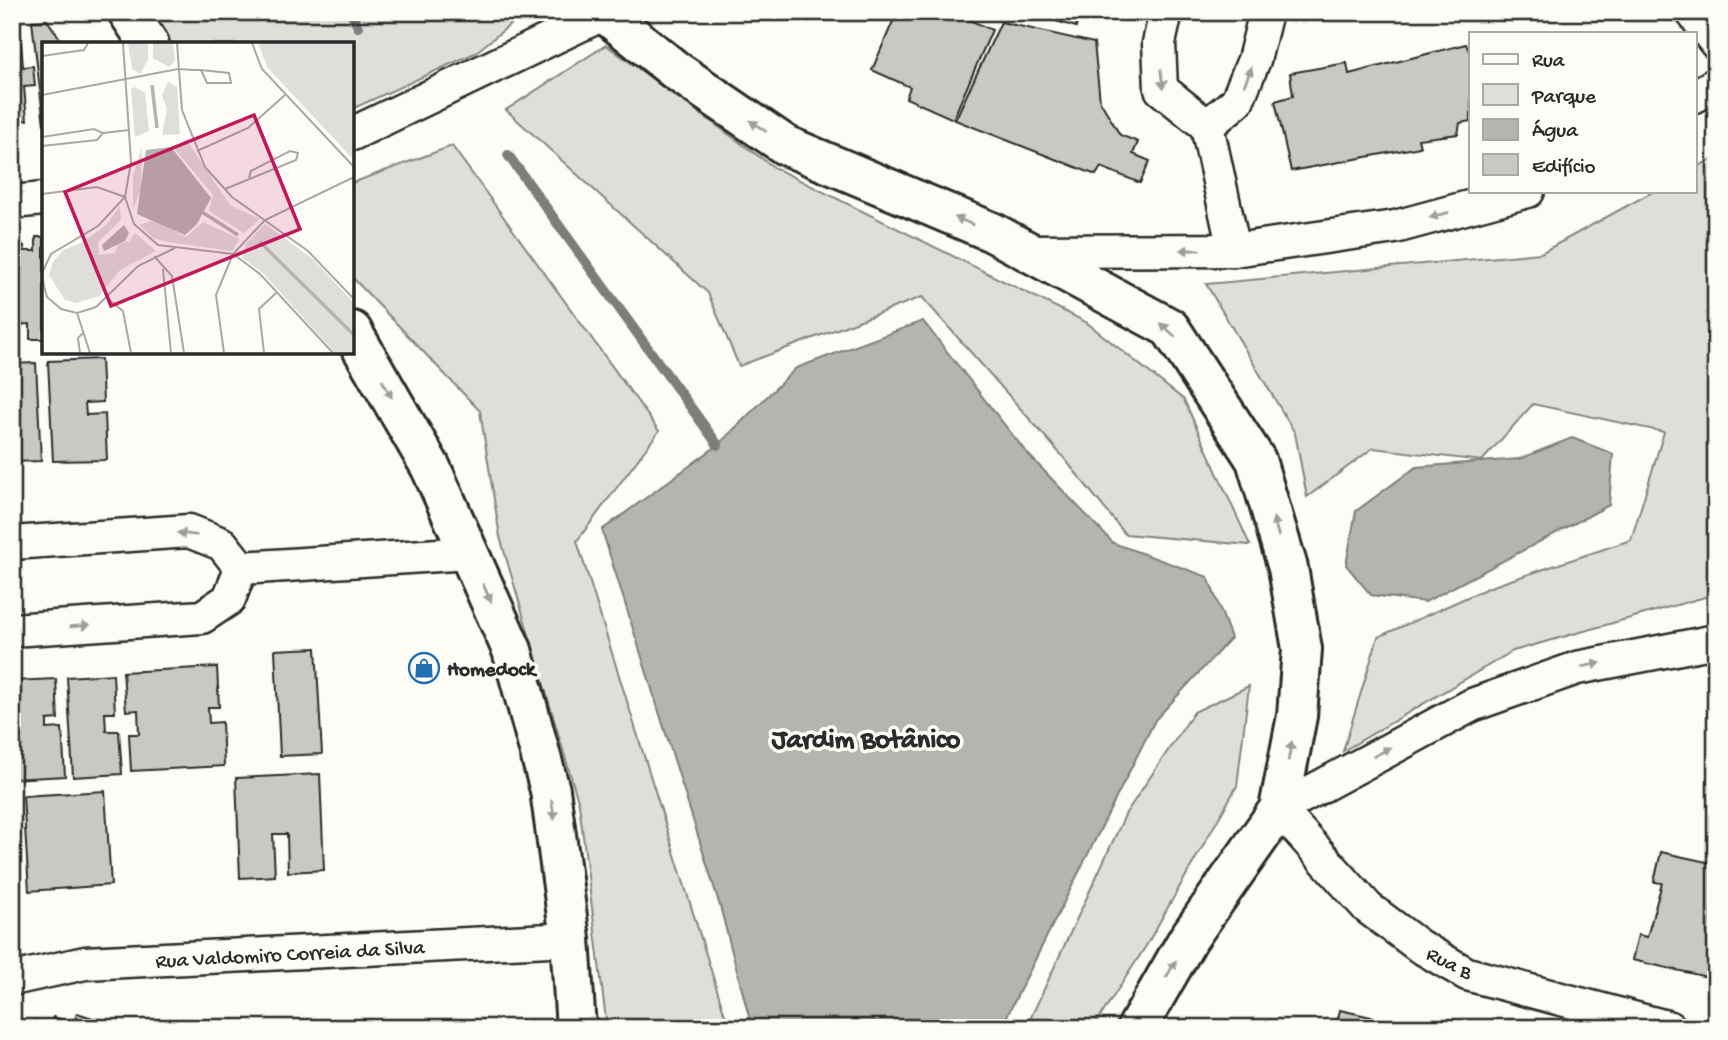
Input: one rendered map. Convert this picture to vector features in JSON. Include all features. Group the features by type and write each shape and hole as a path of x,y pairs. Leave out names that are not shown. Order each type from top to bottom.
{"main road":[{"path":"128,12 148,42"},
{"path":"605,13 675,70 785,145 992,232 1170,328 1256,460 1287,568 1302,649 1297,716 1279,809 1188,939 1137,1028"},
{"path":"354,334 431,468 512,650 550,790 570,939 576,1028"}],"street":[{"path":"1166,12 1159,43 1161,89 1207,126 1234,250"},
{"path":"1207,126 1237,101 1254,60 1266,12"},
{"path":"1692,12 1716,43"},
{"path":"354,133 605,13"},
{"path":"1696,95 1716,84"},
{"path":"1026,251 1234,250 1395,227 1524,192"},
{"path":"12,202 42,200"},
{"path":"12,543 189,531 222,544 241,569"},
{"path":"241,569 469,553"},
{"path":"12,630 202,617 229,599 241,569"},
{"path":"1279,809 1472,705 1577,668 1716,641"},
{"name":"Rua B","path":"1279,809 1368,908 1419,946 1467,974 1670,1028"},
{"name":"Rua Valdomiro Correia da Silva","path":"12,979 85,963 570,939"}],"green space":[{"path":"150,12 526,12 475,53 354,108 354,42 168,42"},
{"path":"606,45 775,168 1086,322 1184,400 1250,545 1125,534 1064,458 922,297 739,366 708,293 506,110"},
{"path":"452,146 659,431 577,541 729,1028 607,1028 579,804 500,537 480,411 354,279 354,182"},
{"path":"1716,157 1716,594 1513,651 1343,751 1378,637 1490,587 1631,540 1664,432 1533,404 1482,461 1373,448 1307,497 1295,433 1206,284 1541,253 1652,192 1696,192 1696,167"},
{"path":"1249,686 1237,786 1146,946 1093,1028 1026,1028 1126,813 1194,712"}],"water":[{"path":"923,321 1026,452 1113,543 1208,577 1231,638 1155,720 1001,1028 752,1028 720,906 602,530 718,445 796,368"},
{"path":"1572,438 1613,454 1609,505 1425,602 1371,595 1346,565 1356,511 1416,467 1519,459"}],"building":[{"path":"897,12 952,12 992,30 953,119 906,98 910,87 872,70"},
{"path":"1026,12 1080,12 1076,27"},
{"path":"47,20 63,42 42,42 42,108 32,21"},
{"path":"1001,22 1094,43 1100,101 1120,135 1138,142 1133,154 1150,161 1140,183 1101,167 1096,175 955,120"},
{"path":"12,31 20,31 23,67 33,66 35,86 24,87 27,120 12,121"},
{"path":"1466,44 1469,51 1469,121 1460,123 1458,134 1418,139 1420,147 1291,171 1275,101 1293,96 1290,73 1347,63 1349,74"},
{"path":"36,237 42,237 42,339 30,339 30,324 17,325 18,341 12,342 13,246 24,246 25,251 36,251"},
{"path":"101,359 103,402 85,403 86,415 105,414 107,460 53,461 48,361"},
{"path":"36,363 41,461 12,462 12,364"},
{"path":"316,648 322,754 280,756 275,650"},
{"path":"217,667 219,707 208,707 209,723 222,722 224,766 131,771 129,734 139,734 138,710 126,711 123,672"},
{"path":"113,674 115,713 105,713 106,731 119,731 122,774 73,777 67,677"},
{"path":"56,679 58,719 47,720 47,729 62,728 65,776 12,779 12,681"},
{"path":"320,774 324,870 288,872 287,834 273,834 275,876 240,878 236,778"},
{"path":"105,791 111,885 29,891 23,796"},
{"path":"1661,852 1716,864 1716,979 1632,960 1638,935 1647,937 1662,883 1654,882"},
{"path":"1340,1010 1389,1021 1387,1028 1336,1028"},
{"path":"77,1013 102,1021 100,1028 33,1028 35,1020 51,1024 53,1017 74,1023"}],"waterway":[{"path":"351,12 358,27"},
{"path":"508,155 718,445"}],"place":[{"name":"Homedock","path":"424,668"}],"district":[{"name":"Jardim Botânico","path":"866,737"}]}
